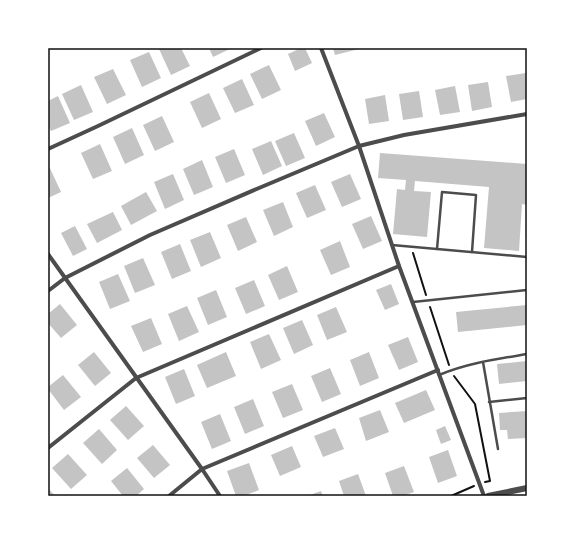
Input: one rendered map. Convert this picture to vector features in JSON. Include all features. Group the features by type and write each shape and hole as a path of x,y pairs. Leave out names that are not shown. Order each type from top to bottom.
{"street":[{"path":"48,149 261,48"},
{"path":"321,48 359,146 399,266 484,496"},
{"path":"48,291 65,278 150,235 359,146 404,135 527,114"},
{"path":"48,254 220,496"},
{"path":"48,448 136,378 399,266"},
{"path":"169,496 202,469 438,370"},
{"path":"488,496 508,494 527,488"}],"lane":[{"path":"437,248 442,192 476,195 472,252"},
{"path":"392,245 527,257"},
{"path":"412,302 527,290"},
{"path":"439,375 464,366 527,354"},
{"path":"483,362 498,449"},
{"path":"490,402 527,398"}],"path":[{"path":"451,496 480,484"}],"building":[{"path":"181,48 190,66 171,75 159,49"},
{"path":"209,48 232,48 213,57"},
{"path":"301,48 305,48 312,63 295,71 288,54"},
{"path":"333,48 359,48 359,49 335,55"},
{"path":"149,52 161,78 142,87 130,60"},
{"path":"269,65 281,90 262,99 250,74"},
{"path":"113,69 126,95 107,104 94,77"},
{"path":"526,73 527,99 511,102 506,76"},
{"path":"242,79 254,105 235,113 223,88"},
{"path":"488,82 492,107 472,111 468,85"},
{"path":"81,85 93,112 74,120 62,94"},
{"path":"455,86 460,112 440,115 435,90"},
{"path":"419,91 423,117 403,120 399,94"},
{"path":"209,93 221,119 202,128 190,102"},
{"path":"385,95 389,121 369,124 365,99"},
{"path":"58,96 70,123 51,131 48,125 48,101"},
{"path":"324,113 335,137 316,146 305,121"},
{"path":"162,116 174,142 155,151 143,125"},
{"path":"132,128 144,155 125,164 113,137"},
{"path":"294,133 305,158 286,166 275,141"},
{"path":"271,141 282,166 263,175 252,149"},
{"path":"100,144 112,171 93,179 81,153"},
{"path":"234,149 245,175 226,183 215,157"},
{"path":"380,153 527,164 527,205 522,204 519,251 484,248 489,187 415,181 414,191 431,192 427,237 393,234 397,189 405,190 406,180 378,178"},
{"path":"202,160 213,187 194,195 183,169"},
{"path":"48,164 61,192 48,198"},
{"path":"173,174 184,200 165,209 154,182"},
{"path":"350,174 361,199 342,207 331,182"},
{"path":"315,185 326,210 307,218 296,193"},
{"path":"146,192 157,211 131,225 121,206"},
{"path":"283,202 293,227 274,236 263,210"},
{"path":"113,212 122,230 97,243 87,224"},
{"path":"371,216 382,241 363,249 352,224"},
{"path":"246,217 257,242 238,251 227,225"},
{"path":"75,226 87,249 73,256 61,233"},
{"path":"210,232 221,258 201,267 190,240"},
{"path":"340,241 350,267 331,275 320,250"},
{"path":"180,244 191,271 172,279 161,252"},
{"path":"143,258 155,285 135,293 124,266"},
{"path":"287,266 298,292 279,300 268,275"},
{"path":"118,274 130,301 110,309 99,282"},
{"path":"254,280 265,306 246,314 235,288"},
{"path":"391,284 399,304 385,310 376,290"},
{"path":"216,290 227,317 208,325 197,298"},
{"path":"60,304 77,325 61,338 48,323 48,314"},
{"path":"527,305 527,325 458,332 456,312"},
{"path":"187,306 199,332 179,341 168,314"},
{"path":"336,307 347,332 327,340 317,315"},
{"path":"151,318 162,344 143,352 131,326"},
{"path":"302,320 313,345 294,354 283,328"},
{"path":"269,334 281,360 261,369 250,342"},
{"path":"408,337 418,362 399,370 388,345"},
{"path":"94,352 111,373 95,386 78,365"},
{"path":"226,352 236,376 207,388 197,365"},
{"path":"369,352 379,378 360,386 350,360"},
{"path":"527,361 527,381 499,384 497,364"},
{"path":"330,368 341,394 322,402 311,376"},
{"path":"184,369 195,396 176,404 165,377"},
{"path":"63,375 81,397 64,410 48,389 48,387"},
{"path":"292,384 303,410 283,418 272,392"},
{"path":"426,390 435,410 404,423 395,403"},
{"path":"253,399 264,426 245,434 234,407"},
{"path":"126,406 144,426 128,440 110,420"},
{"path":"380,410 389,432 366,441 359,418"},
{"path":"527,411 527,438 508,439 507,430 500,430 499,413"},
{"path":"220,414 231,441 212,449 201,422"},
{"path":"445,426 451,440 441,444 436,430"},
{"path":"335,428 344,449 323,457 314,436"},
{"path":"99,429 117,450 102,464 83,443"},
{"path":"153,445 170,465 154,478 137,458"},
{"path":"292,446 301,467 280,476 271,455"},
{"path":"448,450 457,476 438,483 429,457"},
{"path":"68,454 87,475 71,489 52,468"},
{"path":"249,463 259,490 243,496 236,496 227,471"},
{"path":"404,466 414,492 402,496 393,496 385,473"},
{"path":"127,468 144,489 136,496 123,496 111,481"},
{"path":"358,474 366,496 344,496 339,481"},
{"path":"48,488 55,496 48,496"},
{"path":"321,491 323,496 307,496"}]}
